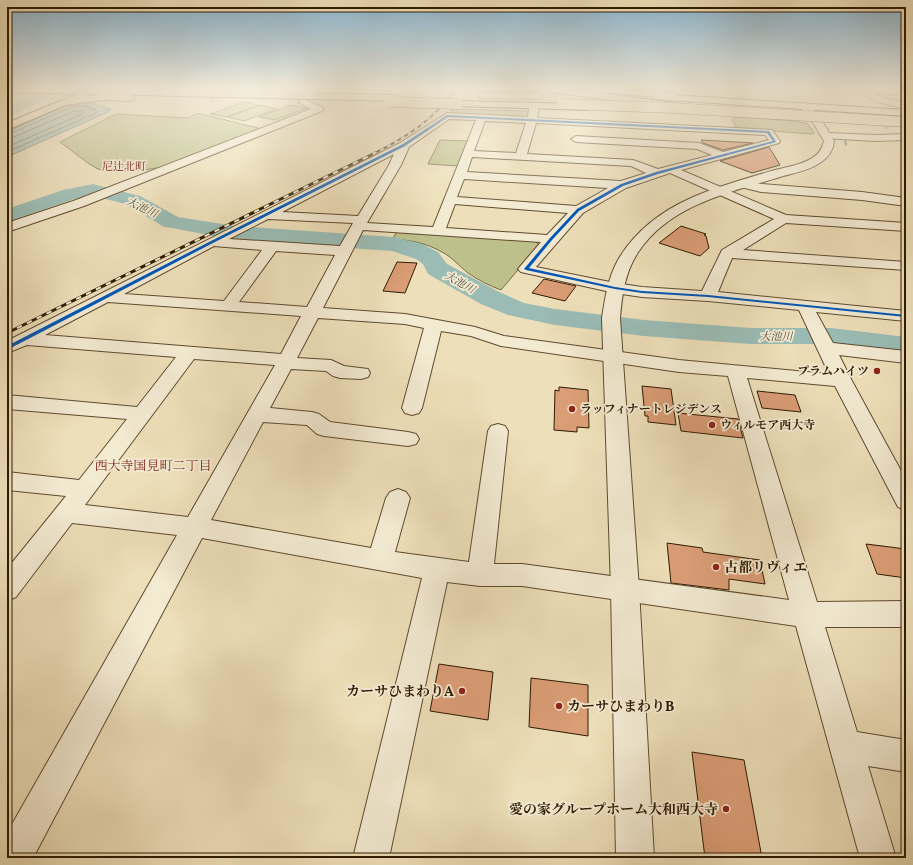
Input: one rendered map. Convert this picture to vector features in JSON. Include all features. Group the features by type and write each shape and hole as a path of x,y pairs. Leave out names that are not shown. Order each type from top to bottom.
{"street":[{"path":"7,228 80,203 267,129"},
{"path":"7,348 222,236 404,145 427,129"},
{"path":"438,231 468,154 475,129"},
{"path":"521,156 528,129"},
{"path":"576,129 576,160"},
{"path":"722,129 768,132 775,141 622,184 578,210 526,269 615,288 906,316"},
{"path":"635,858 625,589 612,336 615,288 626,259 637,244 653,228 672,214 695,201 719,191 813,162 827,151 829,141 822,129"},
{"path":"893,129 904,138"},
{"path":"827,136 904,138"},
{"path":"576,139 699,146 722,155"},
{"path":"13,858 286,361 311,312 404,145"},
{"path":"468,154 634,163 657,173"},
{"path":"672,170 784,219 906,227"},
{"path":"460,175 622,184"},
{"path":"745,184 760,188 862,196 906,202"},
{"path":"450,200 578,210"},
{"path":"266,215 438,231 551,239"},
{"path":"708,296 727,253 784,219"},
{"path":"222,236 272,246 348,246"},
{"path":"228,306 272,246"},
{"path":"727,253 906,266"},
{"path":"106,297 405,319 475,332 501,342 612,336 679,366 842,381"},
{"path":"804,306 817,328 842,381 906,501"},
{"path":"412,408 434,324"},
{"path":"24,339 286,361 330,366 340,372 361,373"},
{"path":"827,348 906,357"},
{"path":"7,588 67,513 83,489 189,354"},
{"path":"736,372 878,858"},
{"path":"7,402 142,414"},
{"path":"256,414 312,420 324,428 408,439"},
{"path":"480,575 498,430"},
{"path":"7,481 83,489"},
{"path":"380,560 398,498"},
{"path":"67,513 193,528 437,570 480,575 522,574 807,615 906,614"},
{"path":"371,858 437,570"},
{"path":"845,746 906,756"}],"green space":[{"path":"85,129 261,129 163,167 132,171 116,172 101,170 86,162 60,142"},
{"path":"748,129 812,129 814,133"},
{"path":"440,140 468,141 459,166 428,164"},
{"path":"397,232 535,241 539,245 501,290 472,276 449,256 430,246 418,242 392,239"}],"water":[{"path":"13,129 69,129 7,157 7,132"}],"building":[{"path":"701,140 753,143 723,150 703,143"},
{"path":"769,147 780,165 752,173 720,161"},
{"path":"681,226 706,234 704,235 706,236 709,248 700,256 659,243"},
{"path":"397,262 417,263 405,293 383,291"},
{"path":"544,279 576,286 565,301 532,293"},
{"path":"642,386 671,389 676,425 648,422 648,416 645,416"},
{"name":"ラッフィナートレジデンス","path":"559,387 588,390 589,428 577,427 577,432 554,430 555,390 559,391"},
{"path":"757,391 795,395 801,412 762,408"},
{"name":"ウィルモア西大寺","path":"678,413 738,419 743,438 681,431"},
{"name":"古都リヴィエ","path":"667,543 702,548 703,552 760,560 765,584 729,579 729,590 671,583"},
{"path":"866,544 906,549 906,578 877,574"},
{"name":"カーサひまわりA","path":"439,664 493,672 488,720 430,711"},
{"name":"カーサひまわりB","path":"531,678 588,685 588,736 529,727"},
{"name":"愛の家グループホーム大和西大寺","path":"692,752 744,760 762,858 705,858"}],"waterway":[{"path":"846,145 845,139 852,138"},
{"name":"大池川","path":"7,216 70,194 93,190 133,200 172,222 235,233 394,244 413,249 425,254 434,262 437,269 490,298 517,309 555,317 644,328 750,336 831,336 906,346"}],"railway":[{"path":"373,154 415,129"},
{"path":"7,333 373,154"}],"cycle path":[{"path":"7,348 404,145 427,129"},
{"path":"715,129 768,132 775,141 657,173 622,185 578,210 526,269 615,288 642,292 708,296 906,316"}],"place":[{"name":"プラムハイツ","path":"877,371"},
{"name":"ラッフィナートレジデンス","path":"572,409"},
{"name":"ウィルモア西大寺","path":"712,425"},
{"name":"古都リヴィエ","path":"716,567"},
{"name":"カーサひまわりA","path":"462,691"},
{"name":"カーサひまわりB","path":"559,706"},
{"name":"愛の家グループホーム大和西大寺","path":"726,809"}],"district":[{"name":"尼辻北町","path":"124,166"},
{"name":"西大寺国見町二丁目","path":"153,465"}]}
